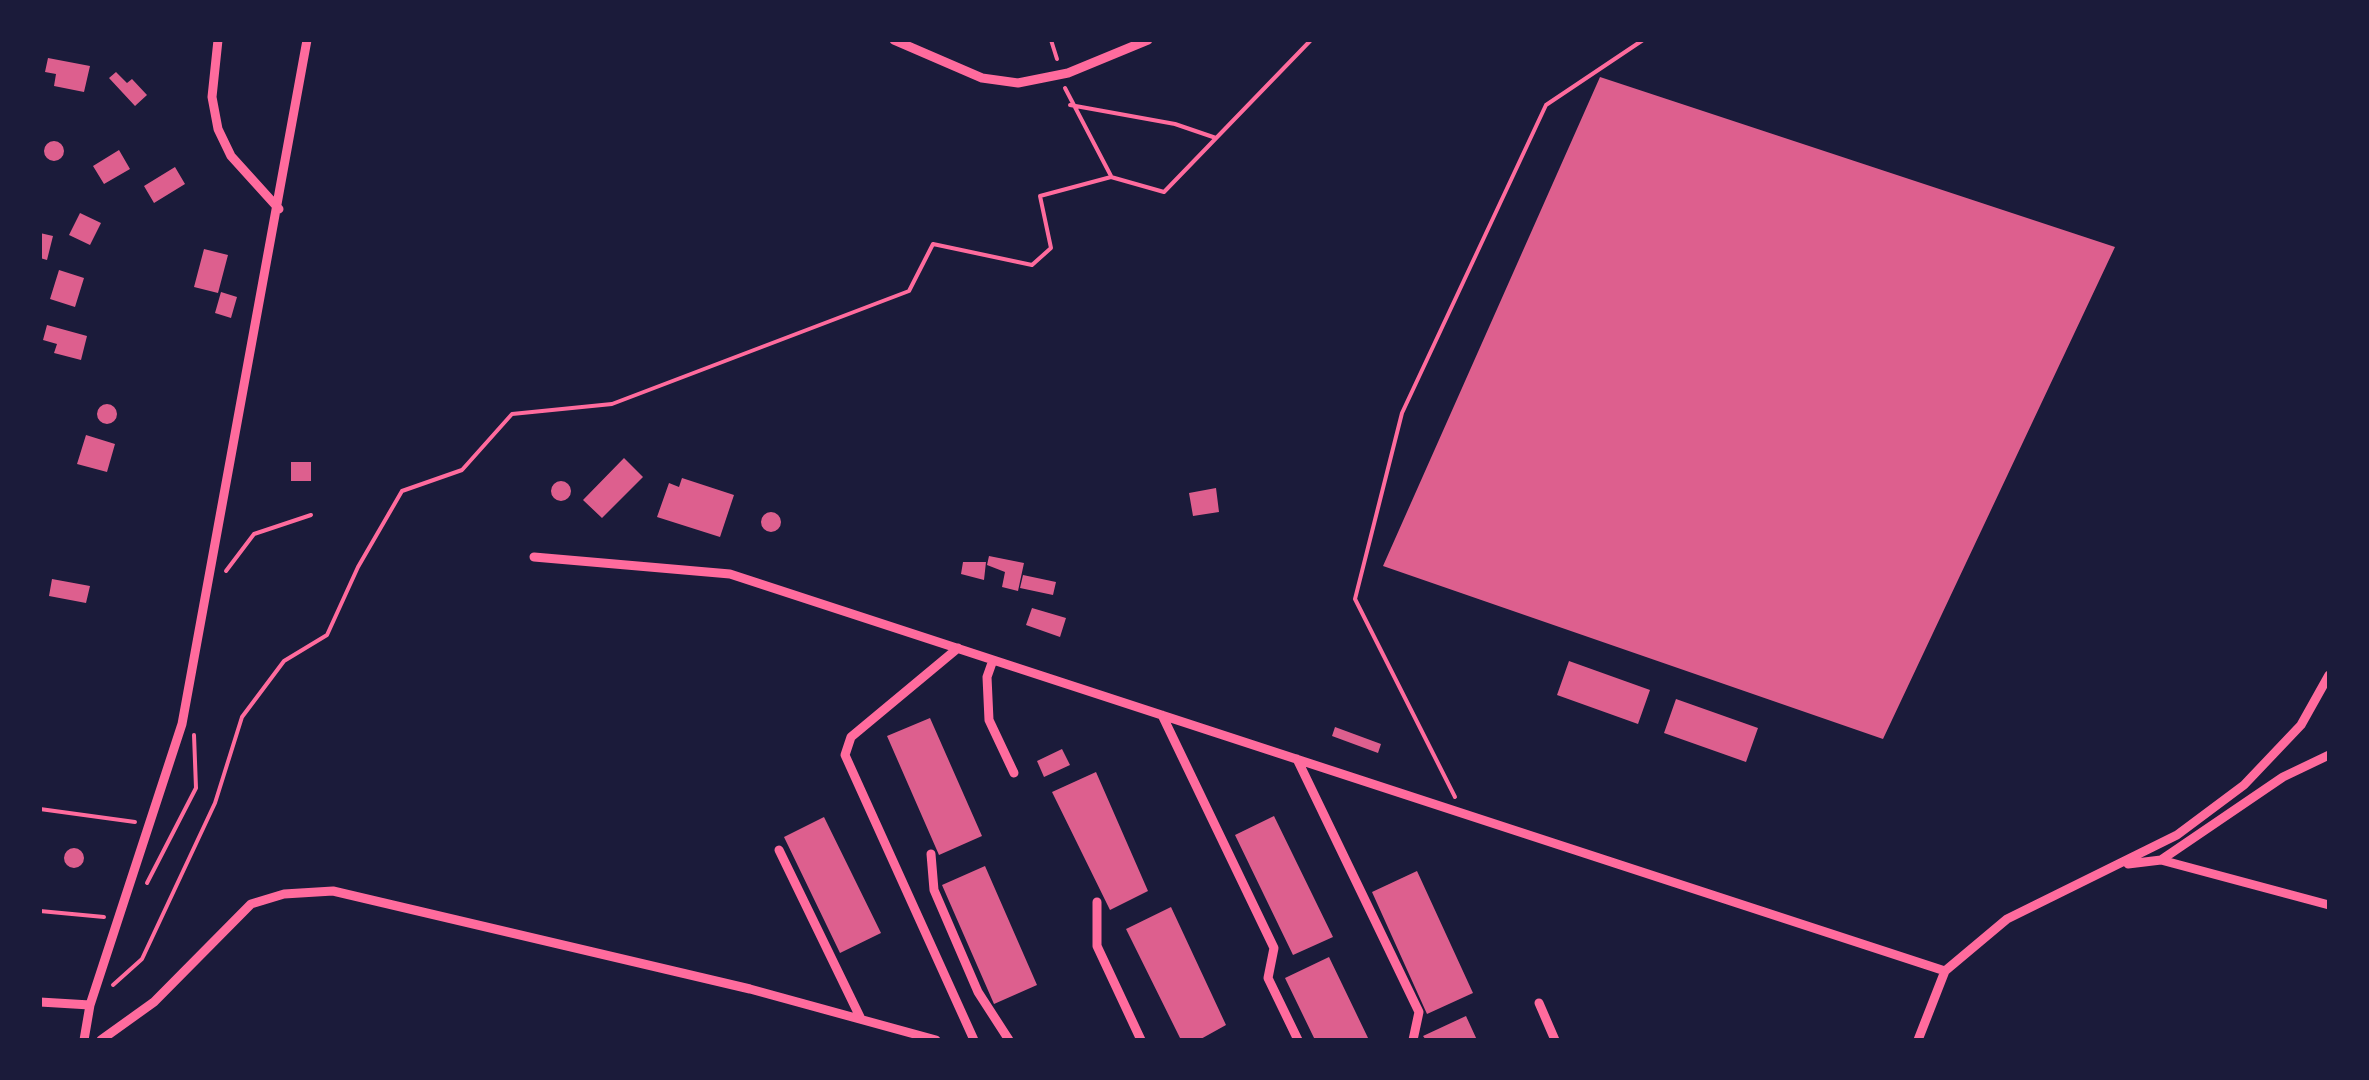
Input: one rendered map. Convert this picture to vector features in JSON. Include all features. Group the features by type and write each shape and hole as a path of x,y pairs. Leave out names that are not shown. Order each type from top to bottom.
{"street":[{"path":"218,40 212,97 218,130 231,156 279,208"},
{"path":"84,1040 90,1005 182,724 308,40"},
{"path":"894,40 982,78 1018,83 1068,73 1148,40"},
{"path":"534,557 730,574 1945,971"},
{"path":"958,648 851,737 845,755 974,1040"},
{"path":"993,660 987,677 989,720 1014,773"},
{"path":"1918,1040 1945,971 2008,920 2076,882 2176,835 2244,785 2302,725 2329,675"},
{"path":"1162,715 1274,948 1268,978 1298,1040"},
{"path":"2162,860 2282,777 2329,755"},
{"path":"1297,759 1419,1012 1413,1040"},
{"path":"779,850 860,1020"},
{"path":"930,854 934,890 978,992 1008,1040"},
{"path":"2120,864 2162,860 2329,905"},
{"path":"101,1040 154,1002 251,904 284,894 333,891 750,989 936,1040"},
{"path":"1097,902 1097,946 1141,1040"},
{"path":"40,1002 90,1005"},
{"path":"1539,1004 1555,1040"}],"path":[{"path":"1050,40 1056,58"},
{"path":"90,1005 142,959 215,802 242,717 284,662 327,635 358,567 402,491 462,470 512,414 612,404 909,291 933,244 1032,265 1051,248 1040,196 1111,176 1164,192 1311,40"},
{"path":"1462,812 1354,599 1402,414 1546,105 1643,40"},
{"path":"1066,90 1111,176"},
{"path":"1070,104 1175,124 1217,138"},
{"path":"205,599 254,534 311,515"},
{"path":"146,886 196,788 194,731 182,724"},
{"path":"40,809 150,824"},
{"path":"40,910 62,916 119,917"}],"building":[{"path":"48,58 90,66 84,92 54,86 56,74 45,72"},
{"path":"116,72 127,83 132,79 147,95 135,106 109,78"},
{"path":"1600,77 2115,247 1883,739 1383,566"},
{"path":"50,141 58,141 64,151 58,161 50,161 44,155 44,147"},
{"path":"119,150 130,169 104,184 93,166"},
{"path":"175,167 185,184 154,203 144,186"},
{"path":"80,213 101,223 90,245 69,235"},
{"path":"40,233 53,236 47,260 40,258"},
{"path":"204,249 228,255 218,293 194,287"},
{"path":"59,270 84,278 75,307 50,299"},
{"path":"221,292 237,297 231,318 215,313"},
{"path":"47,325 87,336 81,360 54,353 57,344 43,340"},
{"path":"103,404 111,404 117,414 111,424 103,424 97,418 97,410"},
{"path":"86,435 115,444 107,472 77,464"},
{"path":"624,458 643,477 602,518 583,500"},
{"path":"291,462 311,462 311,481 291,481"},
{"path":"682,478 734,495 720,537 657,517 669,483 679,487"},
{"path":"557,481 565,481 571,491 565,501 557,501 551,495 551,487"},
{"path":"1216,488 1219,512 1193,516 1189,493"},
{"path":"771,512 781,522 771,532 761,522"},
{"path":"989,556 1024,563 1018,591 1002,587 1005,572 987,565"},
{"path":"963,562 986,562 984,580 961,574"},
{"path":"1023,575 1056,582 1053,595 1020,588"},
{"path":"52,579 90,586 86,603 49,596"},
{"path":"1032,608 1066,618 1060,637 1026,625"},
{"path":"1569,661 1650,690 1638,724 1557,695"},
{"path":"1676,699 1758,728 1746,762 1664,733"},
{"path":"930,718 982,836 939,855 887,736"},
{"path":"1335,727 1381,744 1378,753 1332,736"},
{"path":"1062,749 1070,765 1044,777 1037,761"},
{"path":"1096,772 1148,891 1110,910 1052,792"},
{"path":"1274,816 1333,937 1293,955 1235,835"},
{"path":"824,817 881,933 840,953 784,837"},
{"path":"70,848 78,848 84,858 78,868 70,868 64,862 64,854"},
{"path":"985,866 1037,985 994,1004 942,885"},
{"path":"1417,871 1473,993 1427,1014 1372,892"},
{"path":"1171,907 1226,1025 1199,1040 1181,1040 1126,929"},
{"path":"1329,957 1369,1040 1315,1040 1285,978"},
{"path":"1466,1016 1477,1040 1426,1040 1423,1036"}]}
